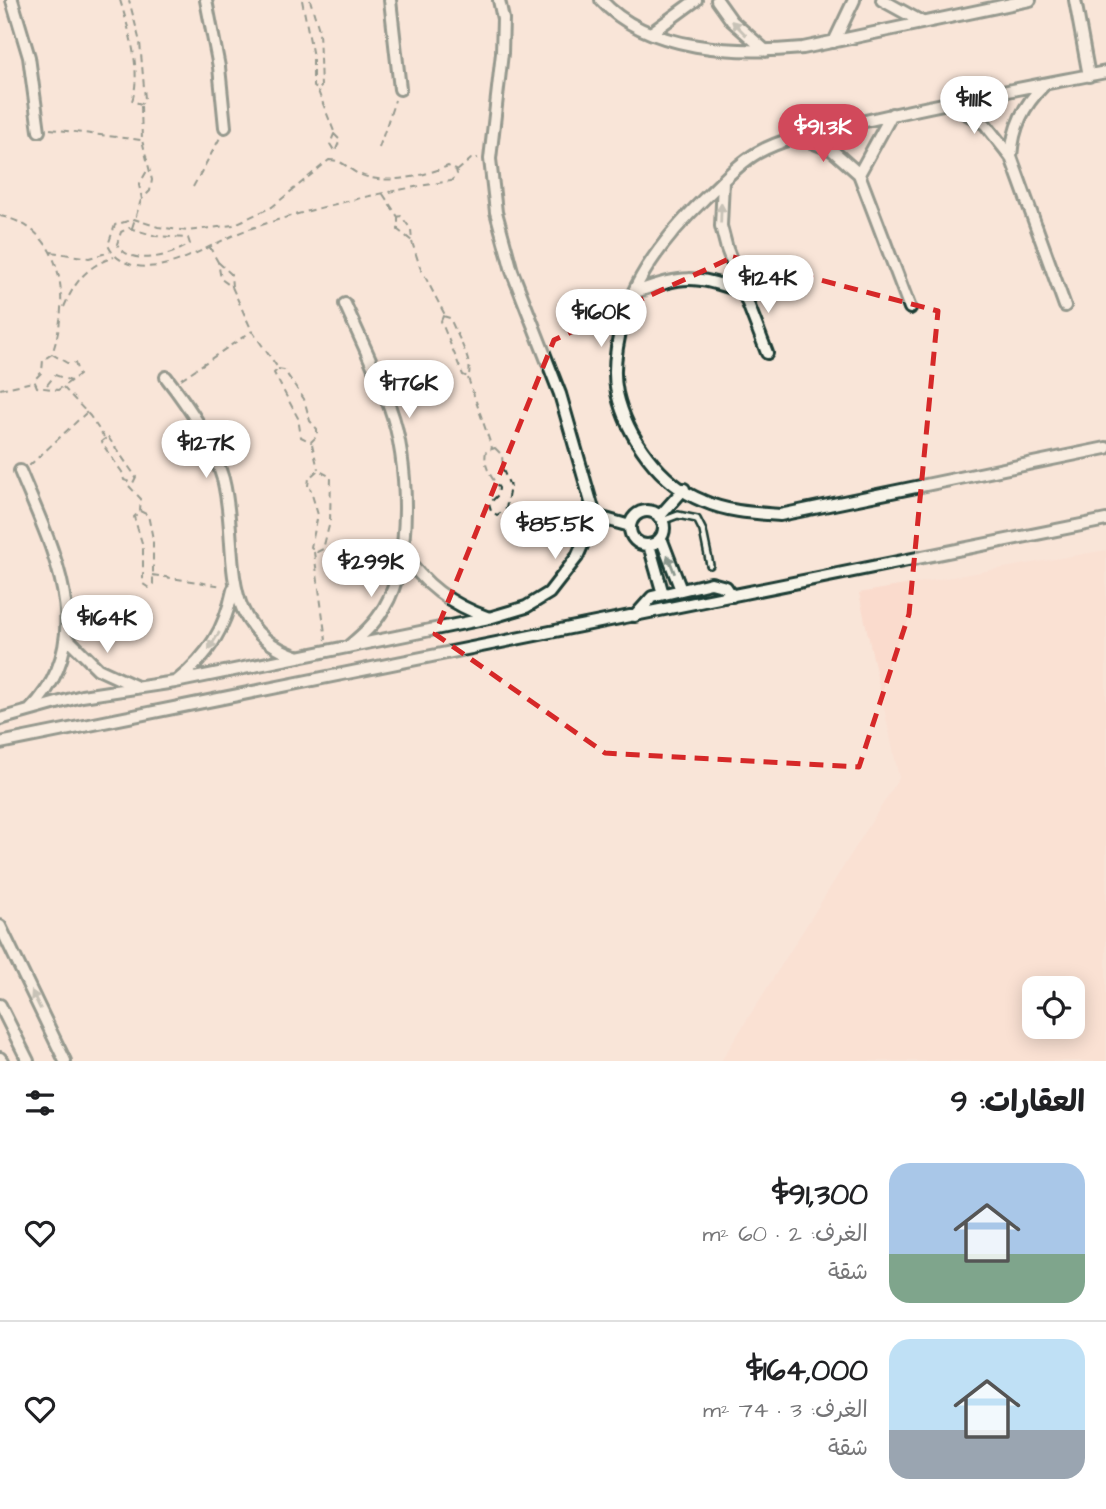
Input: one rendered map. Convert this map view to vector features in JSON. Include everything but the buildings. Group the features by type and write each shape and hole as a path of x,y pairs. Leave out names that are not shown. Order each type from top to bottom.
{"street":[{"path":"12,0 29,57 39,129"},
{"path":"206,0 219,67 225,126"},
{"path":"390,0 400,87"},
{"path":"0,719 82,696 175,682 345,650 489,618 526,607 549,593 577,557 594,516 560,394 502,242 490,159 502,53 503,19 499,0"},
{"path":"601,0 651,33 687,43 766,51 834,42 1030,0"},
{"path":"651,33 696,0"},
{"path":"717,0 732,22 766,51"},
{"path":"834,42 854,0"},
{"path":"882,0 922,22"},
{"path":"978,11 984,0"},
{"path":"1075,0 1091,75 1106,83"},
{"path":"1106,72 892,114 799,137 755,154 723,181 667,239 624,318 618,344 616,391 626,422 642,451 667,477 701,501 738,512 780,515 1106,448"},
{"path":"1011,157 1016,124 1023,110 1044,85"},
{"path":"948,103 985,124 1011,157 1065,306"},
{"path":"859,174 892,114"},
{"path":"799,137 832,150 859,174 910,308"},
{"path":"723,181 721,226 741,291 767,353"},
{"path":"636,292 666,281 699,277 741,291"},
{"path":"345,303 391,410 403,480 402,551 397,580 385,607 368,631 345,650"},
{"path":"169,381 199,424 222,478 230,524 234,588 239,606 258,634 286,652 302,657"},
{"path":"20,472 54,556 67,638 66,652 55,678 28,712"},
{"path":"681,590 661,538 660,519 684,489"},
{"path":"660,519 645,512 633,519 630,526 635,540 649,545 661,538"},
{"path":"594,516 630,526"},
{"path":"0,743 1106,520"},
{"path":"649,545 663,594"},
{"path":"402,551 430,586 458,605 489,618"},
{"path":"635,616 648,599 711,583 726,587 732,596"},
{"path":"175,682 208,652 220,633 234,588"},
{"path":"67,638 99,669 138,687"},
{"path":"0,926 65,1061"},
{"path":"0,1005 28,1061"}],"lane":[{"path":"660,519 678,515 697,519 704,531 710,565"}],"path":[{"path":"120,0 137,91 132,101 141,104"},
{"path":"129,0 143,63 145,99 141,104 142,140 151,187 142,199 132,229"},
{"path":"302,0 313,57 313,87 318,90 340,141 335,152"},
{"path":"310,0 322,55 321,86 318,90"},
{"path":"379,148 400,87"},
{"path":"193,187 225,126"},
{"path":"39,129 142,140"},
{"path":"335,134 330,144 336,160"},
{"path":"457,171 448,166 406,178 369,177 359,175 336,160 324,162 272,207 233,225 188,231 158,227 134,219 114,225 108,239 111,252 127,264 156,267 182,259 208,245 254,227 383,193 451,181 455,179 457,171 471,159 490,159"},
{"path":"142,199 138,185 148,169"},
{"path":"383,193 398,217 398,230 412,241"},
{"path":"0,216 17,221 31,230 48,251 60,281 63,308"},
{"path":"398,217 401,216 408,223 420,267 445,315 450,318 470,368 468,377 492,448"},
{"path":"132,229 156,236 188,238 190,244 161,257 132,255 119,247 117,240 124,230 132,229"},
{"path":"208,245 218,262 231,274 232,287 252,331 278,369 284,370 306,403 310,421 317,429 317,436 311,442"},
{"path":"48,251 79,258 96,257 111,252"},
{"path":"96,257 98,263"},
{"path":"0,389 34,382 42,372 43,360 52,354 63,308 74,284 98,263 115,257"},
{"path":"218,262 221,279 232,287"},
{"path":"445,315 441,321 461,372 468,377"},
{"path":"169,381 252,331"},
{"path":"34,382 37,387 58,390 72,382 79,374 79,367 52,354"},
{"path":"278,369 275,373 277,382 298,418 301,437 311,442 318,470 331,477 331,504 326,541 320,552 314,551"},
{"path":"46,387 50,377 55,375 72,382"},
{"path":"63,387 87,412 105,438 111,439 136,477 129,484"},
{"path":"20,472 87,412"},
{"path":"105,438 103,445 141,499 140,511 134,517 143,546 146,587 153,584 151,522 148,515 140,511"},
{"path":"492,448 498,449 502,454 503,470 510,486 506,509 497,514 491,511 489,504 498,495 499,488 489,475 485,460 486,451 492,448"},
{"path":"318,470 309,478 309,487 318,515 311,544 327,653"},
{"path":"151,575 234,588"}],"highlighted area":[{"path":"733,257 938,311 909,614 859,767 605,753 435,634 554,340"}],"shaded area":[{"path":"1106,550 1106,1061 721,1061 899,778 859,593"}]}
